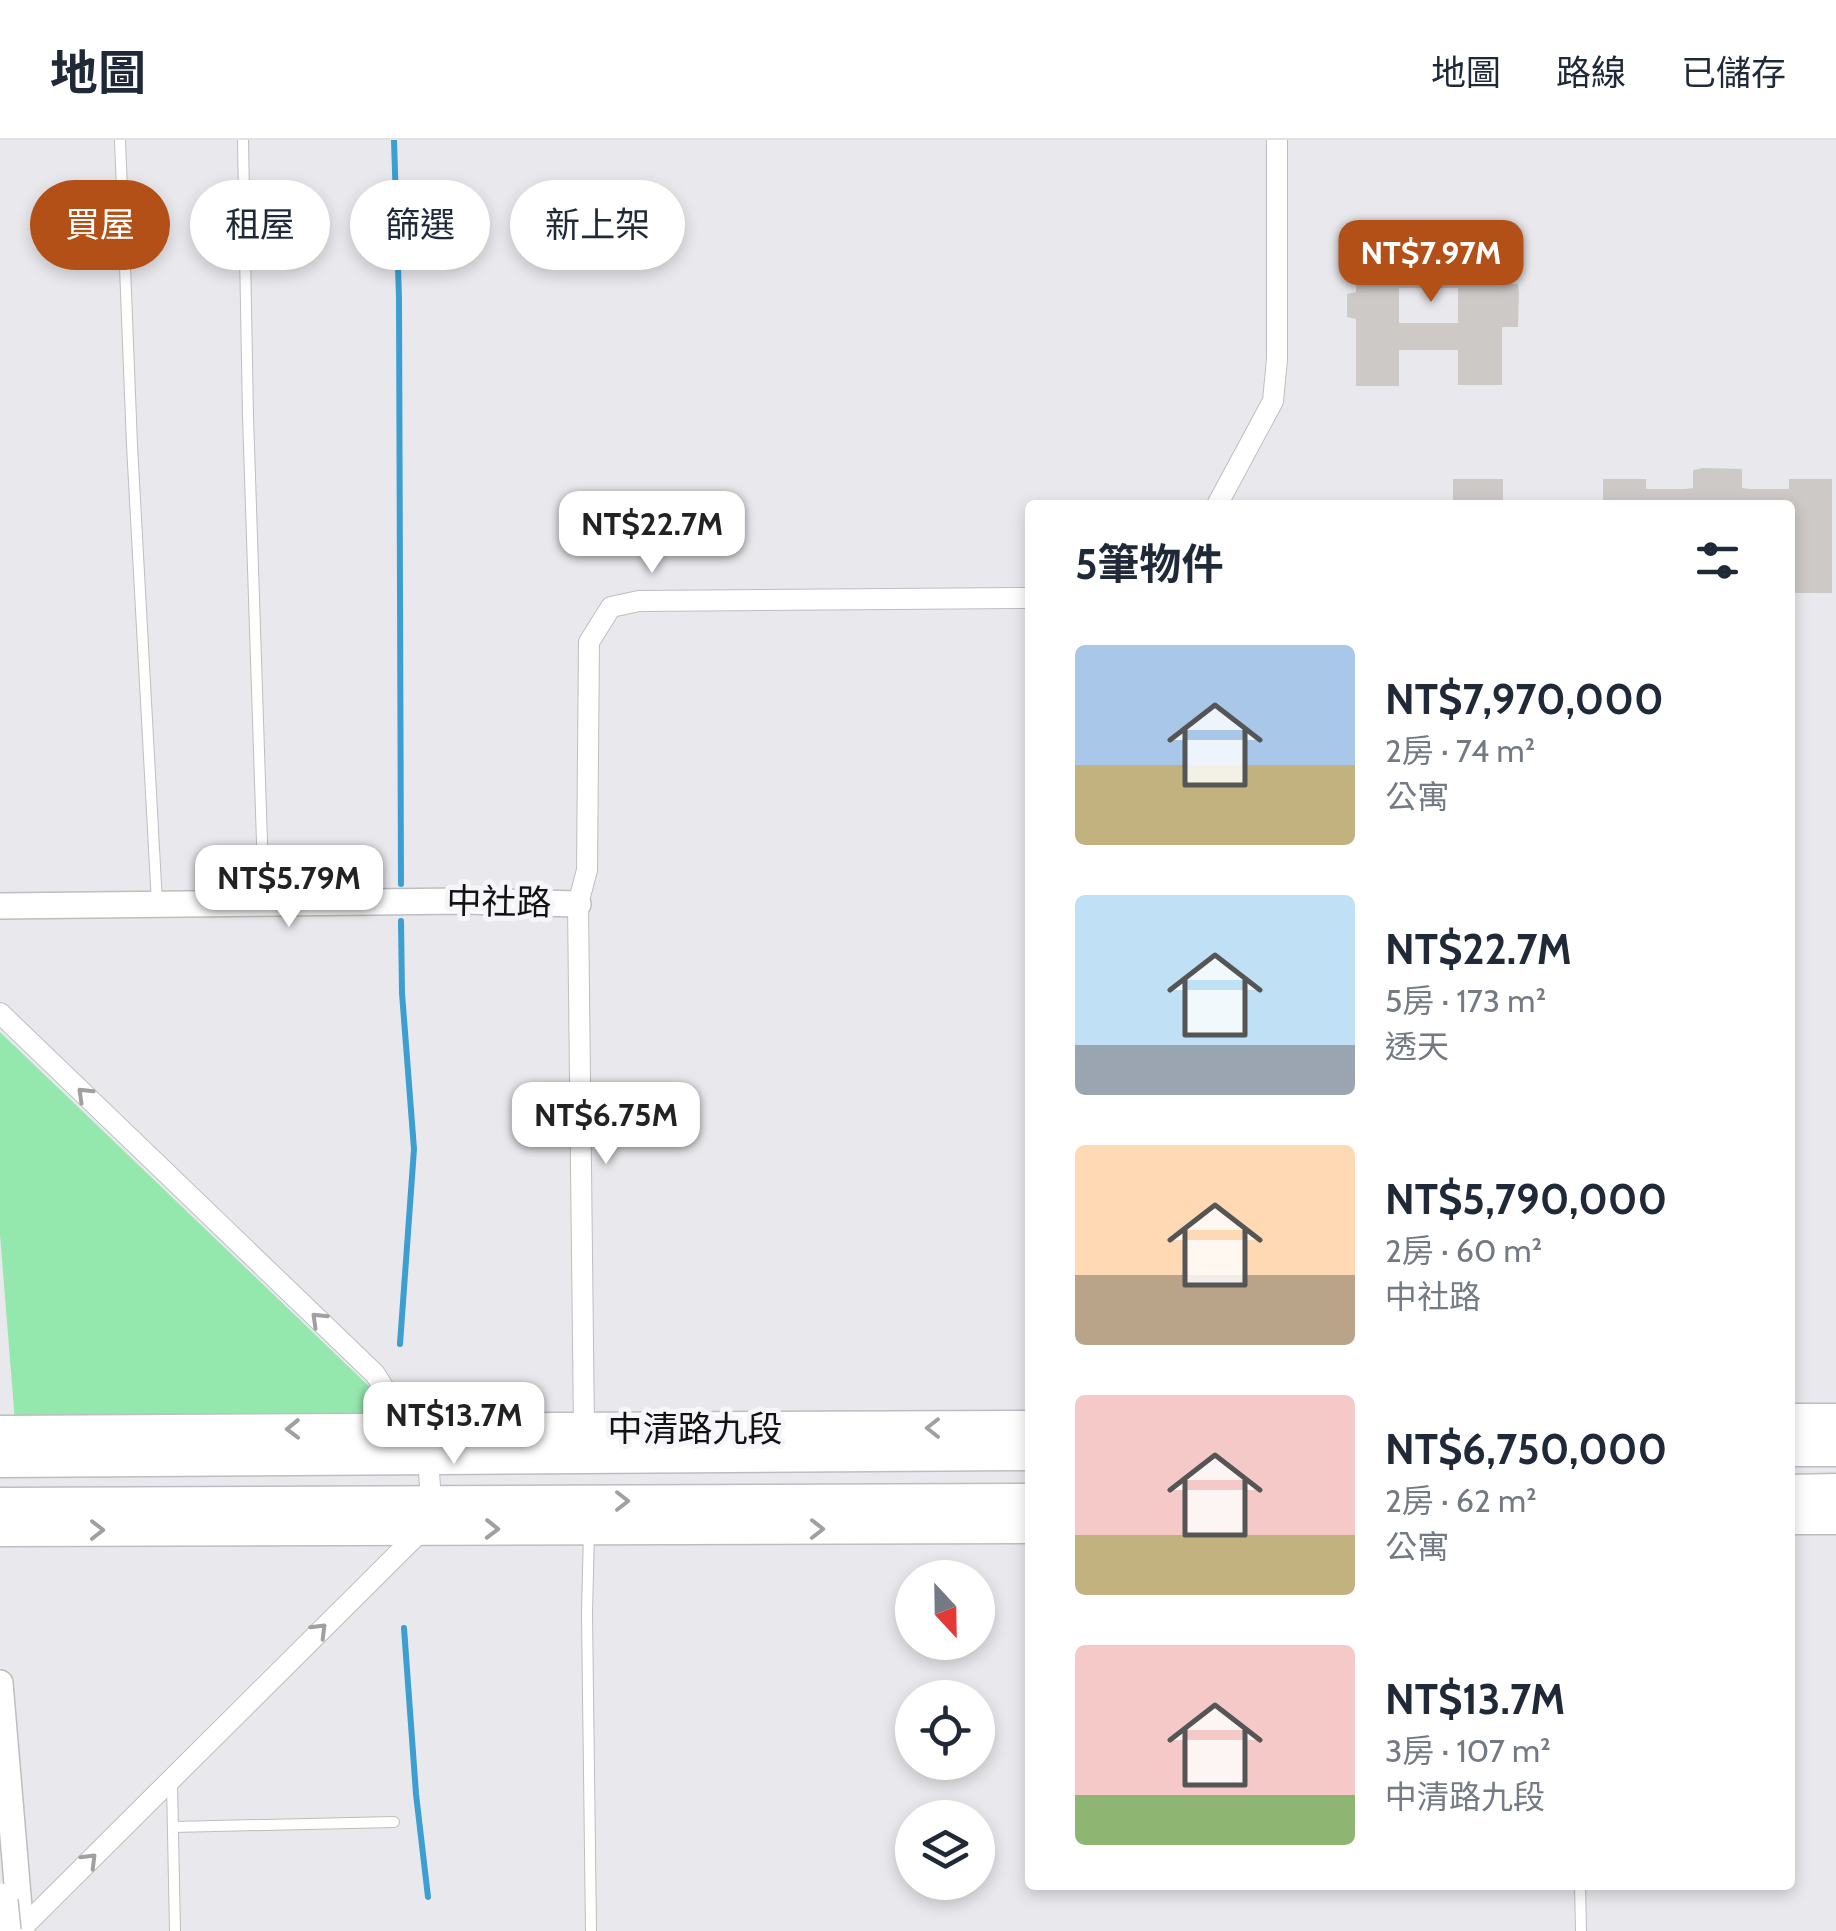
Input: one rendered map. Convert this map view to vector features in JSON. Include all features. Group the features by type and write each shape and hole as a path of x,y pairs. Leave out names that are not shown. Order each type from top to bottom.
{"main road":[{"path":"1795,1420 1836,1420"},
{"name":"中清路九段","path":"0,1432 1025,1427"},
{"path":"1795,1450 1836,1450"},
{"name":"中清路九段","path":"0,1462 1025,1454"},
{"path":"1795,1491 1836,1490"},
{"name":"中清路九段","path":"0,1530 427,1514 1025,1500"},
{"name":"中清路九段","path":"0,1504 427,1514 589,1530 1025,1528"},
{"path":"1795,1518 1836,1518"}],"street":[{"path":"1220,500 1272,401 1277,359 1277,140"},
{"path":"584,1430 578,904 587,870 589,642 611,607 639,601 1025,598"},
{"name":"中社路","path":"0,906 464,900 578,904"},
{"path":"0,1013 375,1374 428,1458 427,1514 172,1778 10,1925"},
{"path":"0,1683 10,1925"}],"lane":[{"path":"120,140 156,904"},
{"path":"243,140 248,435 264,903"},
{"path":"589,1530 591,1931"},
{"path":"172,1778 175,1931"},
{"path":"172,1826 394,1822"},
{"path":"1580,1890 1582,1931"}],"green space":[{"path":"0,1032 401,1417 15,1422 0,1235"}],"building":[{"path":"1399,225 1399,261 1458,261 1458,225 1501,225 1502,284 1518,284 1519,294 1518,327 1502,327 1502,385 1458,385 1458,350 1399,350 1399,386 1356,386 1356,319 1347,317 1347,294 1356,292 1356,226","holes":["1399,288 1458,288 1458,323 1399,323"]},
{"path":"1742,469 1742,488 1750,489 1789,489 1789,479 1832,479 1832,593 1795,593 1795,500 1603,500 1603,479 1646,479 1646,489 1685,489 1693,488 1693,470"},
{"path":"1453,479 1503,479 1503,500 1453,500"}],"waterway":[{"path":"394,140 399,298 401,884"},
{"path":"400,1344 414,1149 402,993 401,921"},
{"path":"404,1628 428,1897"}]}
